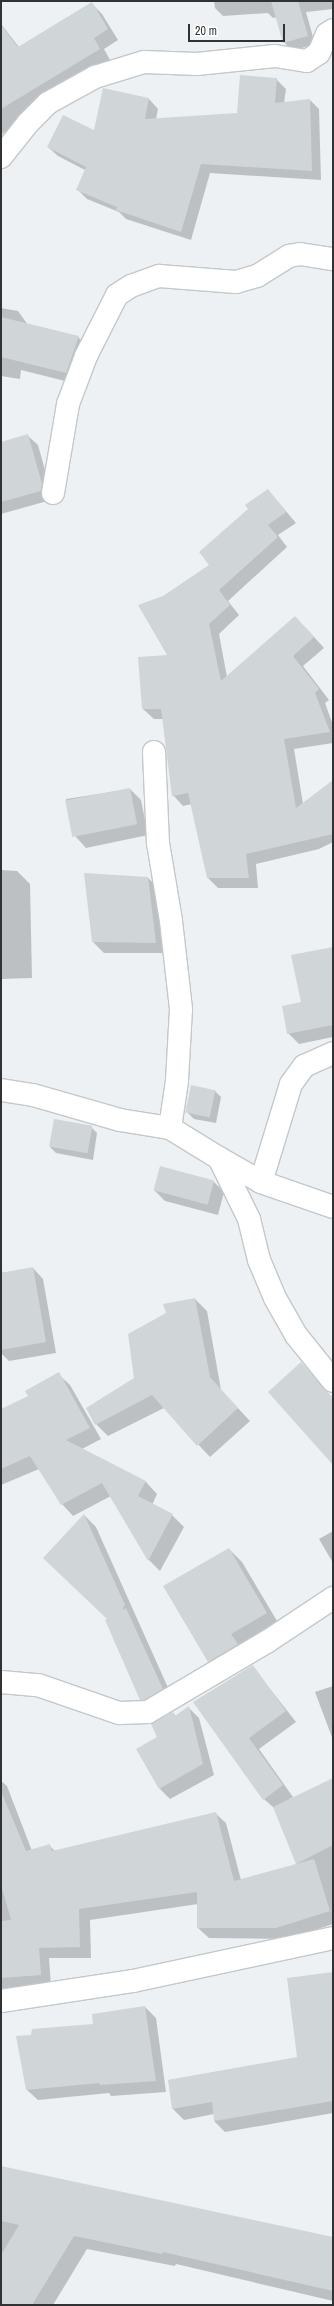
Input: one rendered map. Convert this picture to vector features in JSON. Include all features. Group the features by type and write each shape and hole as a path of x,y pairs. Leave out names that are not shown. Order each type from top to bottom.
{"street":[{"path":"1,157 28,123 48,103 95,77 144,62 197,64 275,56 307,62 319,53 328,34 333,30"},
{"path":"52,493 68,404 86,356 117,295 131,286 159,276 236,282 257,276 289,256 300,254 333,260"},
{"path":"154,752 158,843 171,921 181,1009 177,1081 170,1128"},
{"path":"261,1182 291,1084 304,1066 333,1053"},
{"path":"1,1090 33,1095 120,1120 170,1128 261,1182 333,1207"},
{"path":"219,1158 247,1214 259,1260 276,1298 296,1335 333,1381"},
{"path":"1,1682 38,1685 119,1713 148,1712 268,1641 333,1598"},
{"path":"1,2001 133,1981 333,1938"}],"building":[{"path":"271,1 298,1 308,36 283,43"},
{"path":"92,2 108,29 94,38 100,49 1,109 1,25 18,47"},
{"path":"240,75 277,78 275,103 310,99 312,171 201,164 181,232 116,210 117,207 76,190 86,167 47,147 63,115 94,130 103,88 149,98 145,119 237,113"},
{"path":"1,317 79,336 66,373 1,357"},
{"path":"28,434 42,484 41,491 1,502 1,442"},
{"path":"268,489 286,512 268,525 278,537 219,590 230,605 209,624 221,681 295,616 314,637 293,656 319,689 315,693 330,732 284,739 296,808 333,780 333,834 246,854 249,878 207,878 188,793 172,796 161,709 142,709 138,657 167,655 138,605 163,596 209,565 199,552 248,509 245,505"},
{"path":"130,788 137,824 72,837 65,801"},
{"path":"84,873 148,877 156,943 92,942"},
{"path":"333,947 333,1025 287,1034 282,1006 301,1002 291,955"},
{"path":"191,1085 215,1090 210,1118 185,1112"},
{"path":"54,1119 92,1126 88,1153 49,1147"},
{"path":"160,1166 214,1180 208,1205 154,1190"},
{"path":"33,1267 46,1342 1,1350 1,1273"},
{"path":"195,1298 210,1377 238,1408 197,1446 152,1395 95,1425 86,1408 134,1378 128,1334 166,1313 163,1304"},
{"path":"301,1362 333,1398 333,1465 268,1392"},
{"path":"59,1372 90,1428 66,1440 146,1481 138,1496 173,1514 148,1561 102,1483 61,1505 30,1456 1,1469 1,1409 28,1396 25,1391"},
{"path":"84,1514 125,1605 122,1610 126,1608 163,1689 144,1700 140,1700 105,1620 107,1619 43,1558"},
{"path":"229,1548 267,1613 231,1634 238,1644 208,1662 163,1586"},
{"path":"253,1665 286,1711 249,1738 283,1785 263,1800 193,1702"},
{"path":"189,1706 203,1764 159,1789 136,1749 157,1737 151,1724 173,1712 175,1716"},
{"path":"333,1778 333,1845 296,1864 273,1807"},
{"path":"1,1791 26,1851 50,1844 52,1851 216,1812 234,1881 314,1859 330,1911 276,1928 197,1928 197,1892 79,1909 80,1947 39,1948 41,1975 1,1978 1,1921 11,1920 1,1885"},
{"path":"333,1972 333,2101 214,2121 212,2102 172,2109 168,2080 297,2057 287,1978"},
{"path":"145,2006 156,2081 100,2085 99,2083 26,2090 16,2036 31,2035 32,2029 93,2024 92,2014"},
{"path":"1,2166 333,2237 333,2291 163,2252 162,2254 74,2236 32,2305 1,2305 1,2255 19,2225 1,2221"}]}
